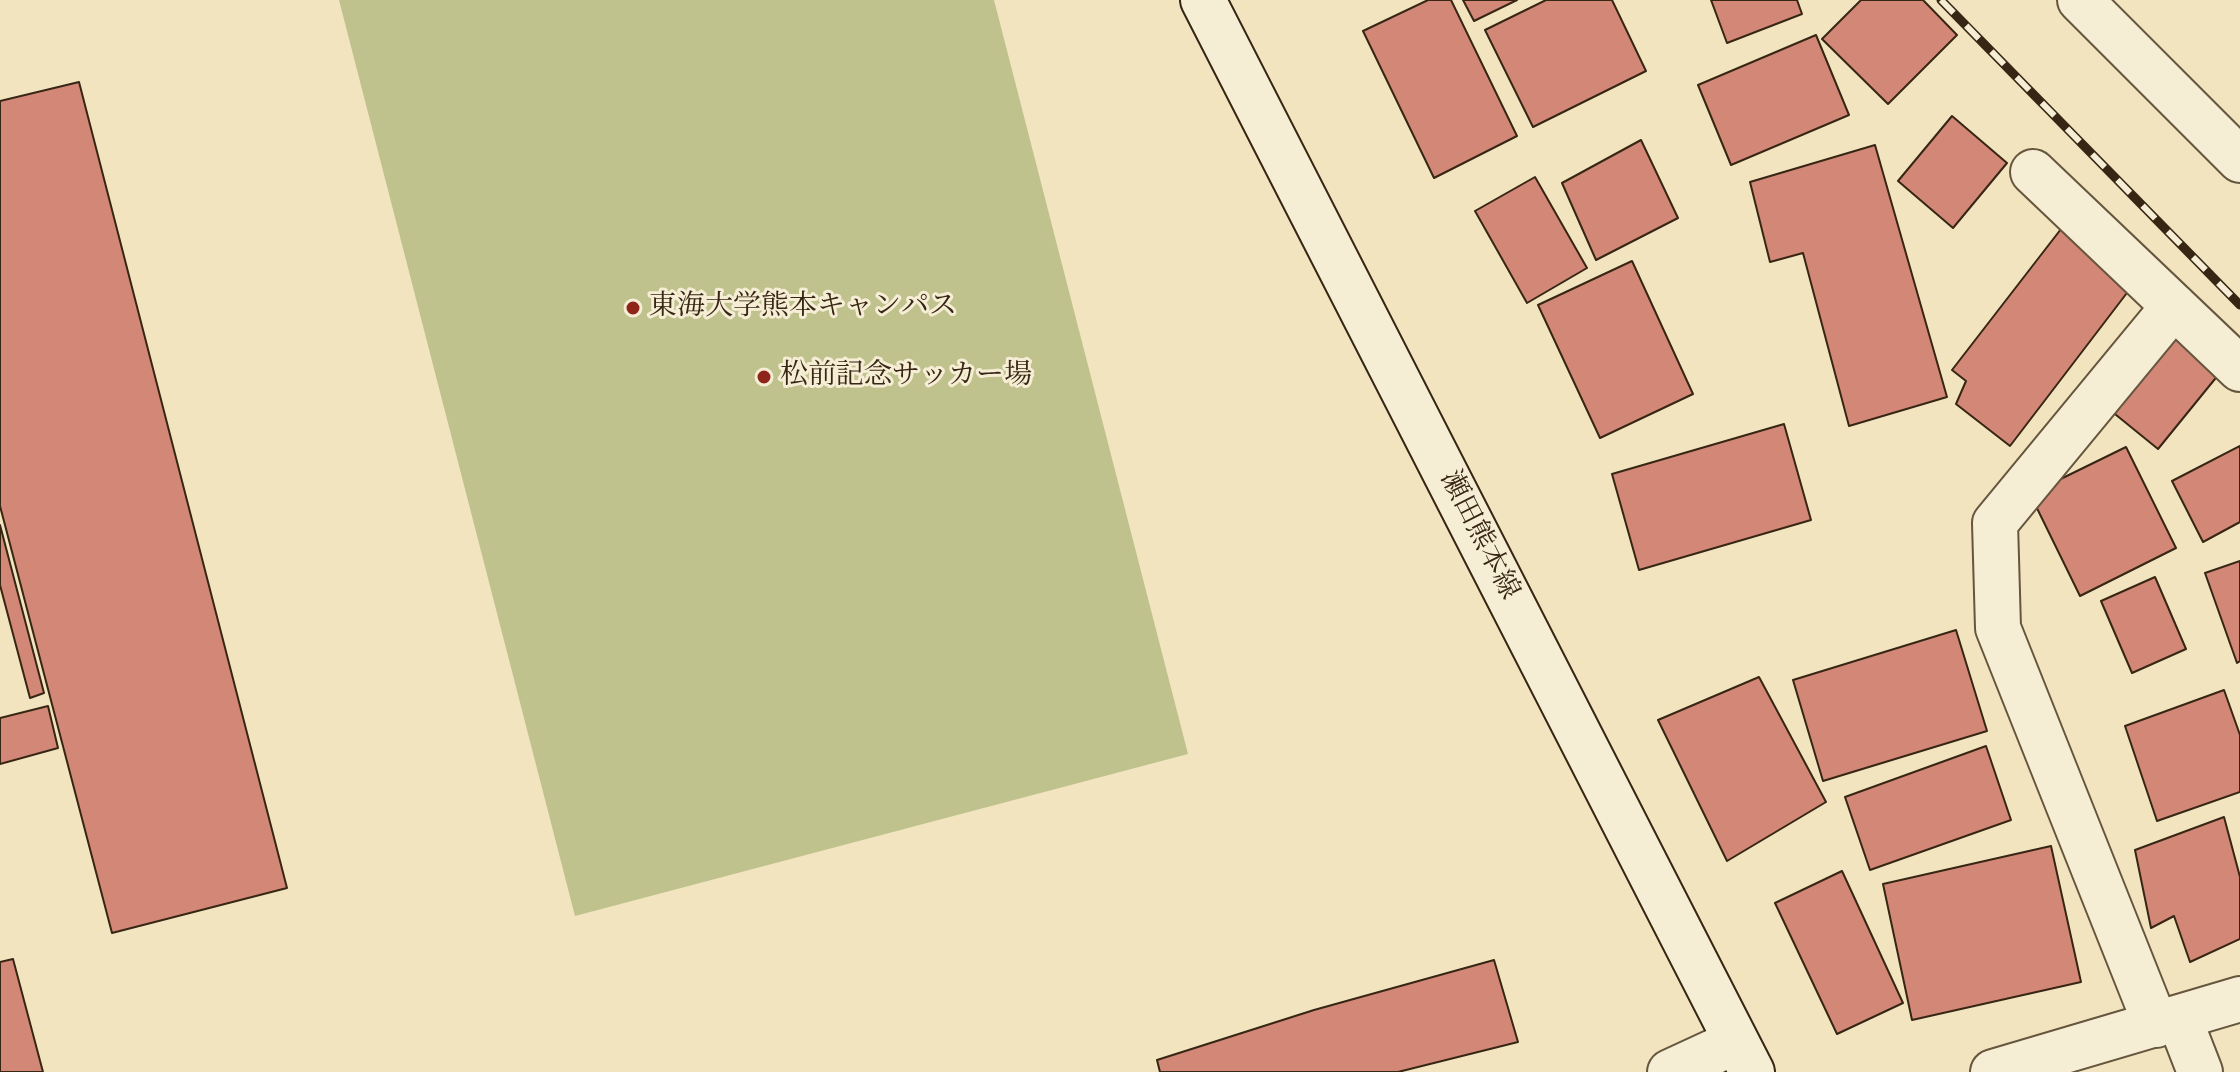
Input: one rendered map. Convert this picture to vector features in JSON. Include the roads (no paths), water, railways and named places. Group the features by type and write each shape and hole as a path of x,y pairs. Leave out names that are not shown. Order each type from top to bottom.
{"street":[{"name":"瀬田熊本線","path":"1203,0 1744,1057"},
{"path":"2080,0 2240,160"},
{"path":"2033,172 2240,369"},
{"path":"2174,306 1995,523 1998,628 2168,1021 2200,1072"},
{"path":"1993,1072 2240,999"},
{"path":"1670,1072 1744,1057"}],"railway":[{"path":"1941,0 2240,305"}],"place":[{"name":"東海大学熊本キャンパス","path":"633,308"},
{"name":"松前記念サッカー場","path":"764,377"}]}
